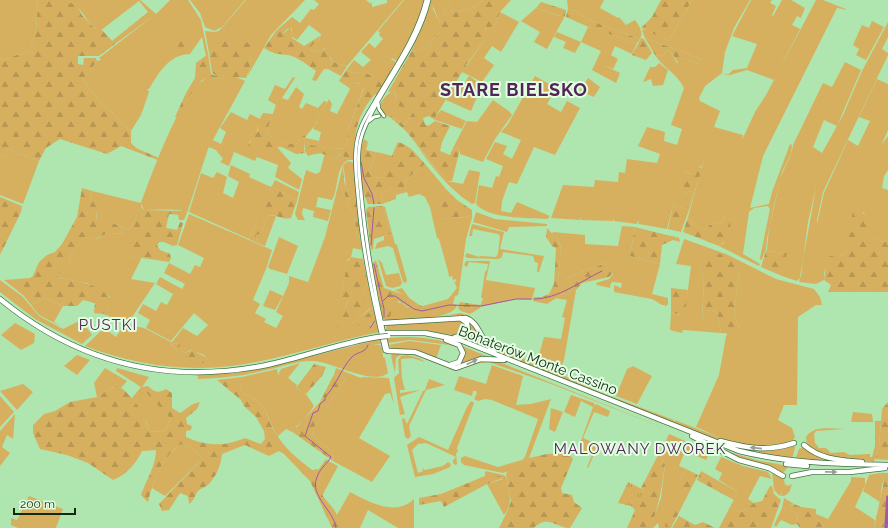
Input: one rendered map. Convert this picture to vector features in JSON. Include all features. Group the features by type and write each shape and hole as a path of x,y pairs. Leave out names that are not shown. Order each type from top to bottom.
{"highway":[{"name":"Bohaterów Monte Cassino","path":"0,295 40,325 78,345 123,360 175,369 214,369 243,366 387,334 448,338 739,451 785,461 887,467"},
{"name":"Bohaterów Monte Cassino","path":"0,299 45,332 77,348 122,363 175,372 215,372 244,369 378,336"},
{"path":"380,323 463,317 471,320 486,344 504,359"},
{"path":"448,338 462,336 468,330 466,321 453,318"},
{"path":"440,362 454,365 460,361 462,357 463,351 460,346 448,338"},
{"path":"387,351 412,351 457,368 484,358 504,359"},
{"name":"Bohaterów Monte Cassino","path":"504,359 738,454 780,463 806,466 887,467"},
{"path":"692,436 739,460 769,468 782,476"},
{"path":"702,437 762,449 774,448 794,443"},
{"path":"804,445 813,452 828,458 887,467"},
{"path":"792,476 812,472 850,472 887,467"}],"main road":[{"path":"380,323 368,256 359,170 359,148 365,126 418,27 426,0"},
{"path":"387,351 364,256 355,154 357,140 363,122 420,29 429,0"},
{"path":"378,103 379,109 384,116"},
{"path":"365,126 372,118 379,116"}],"green space":[{"path":"0,0 38,0 36,31 29,52 13,56 5,60 0,58"},
{"path":"38,0 65,0 77,6 82,15 94,28 102,30 115,44 99,56 78,56 78,64 83,65 84,58 96,58 97,61 83,80 103,105 131,131 131,143 136,148 159,158 158,160 121,146 107,154 60,139 46,148 39,161 7,149 5,157 0,155 0,58 5,60 13,56 29,52 36,31"},
{"path":"65,0 140,0 156,14 115,44 112,41 148,12 139,1 100,31 90,24 77,7"},
{"path":"170,0 188,0 201,20 208,54 206,56 202,37 190,54 176,57 161,70 149,89 147,89 149,92 141,115 131,131 103,105 83,80 97,61 101,60 99,58 156,14"},
{"path":"190,0 245,0 222,27 214,31 205,27 200,13"},
{"path":"246,0 305,0 271,35 247,77 251,65 250,56 256,51 213,49 209,53 205,31 219,31"},
{"path":"314,0 366,0 371,4 372,2 372,7 387,3 387,0 403,0 347,66 333,62 325,48 322,51 315,50 312,52 310,48 316,41 319,42 321,34 309,25 297,40 291,36 292,28 287,29 282,34 276,31 292,17 300,23 311,9 314,10 319,4"},
{"path":"404,0 424,0 417,25 398,62 392,58 377,76 367,73 353,73 349,71 347,69 354,60 363,67 371,60 361,52 369,43 375,48 383,39 379,35 380,33 378,31"},
{"path":"430,0 451,0 444,13 432,7 440,23 440,32 427,46 411,52 418,38"},
{"path":"451,0 454,0 454,6 451,10 453,13 470,9 484,0 511,0 500,12 494,28 487,27 485,29 485,39 466,65 465,70 462,72 435,120 429,116 423,118 425,124 428,126 435,121 450,126 442,142 440,151 450,155 453,148 460,149 452,181 446,181 406,131 391,118 390,115 405,125 413,112 395,104 394,102 397,98 394,91 388,92 411,52 427,46 440,32 440,23 432,4 437,4 444,13"},
{"path":"454,0 484,0 470,9 453,13 451,10"},
{"path":"567,0 604,0 600,8 618,18 619,17 626,25 635,20 641,31 640,39 589,20 575,11 568,9"},
{"path":"661,0 692,0 669,41 641,28 652,17"},
{"path":"692,0 750,0 734,28 725,52 722,73 705,86 699,98 700,101 720,111 714,127 743,135 742,140 755,112 766,95 816,0 823,0 848,10 837,8 763,156 750,208 769,204 790,144 792,145 791,154 782,172 767,238 766,250 761,261 760,258 770,209 768,206 754,208 749,212 743,254 760,264 759,266 719,246 724,243 726,213 721,223 711,224 704,230 693,224 688,217 702,168 700,166 692,174 684,172 681,190 684,195 689,191 694,194 689,210 673,205 667,229 639,224 638,220 637,224 614,221 614,218 613,221 581,220 580,217 580,220 551,218 563,185 594,187 595,180 618,182 619,172 625,173 627,159 657,163 660,154 638,146 647,127 665,132 664,141 677,145 682,129 671,125 684,88 677,78 655,55 662,56 667,50 670,51 677,63 684,58 697,64 701,59 645,38 642,30 647,30 669,41"},
{"path":"751,0 772,0 770,3 776,6 772,15 773,16 782,0 791,0 805,8 801,18 797,16 792,25 800,29 774,80 747,70 730,75 722,75 729,74 733,70 747,68 757,44 732,36"},
{"path":"541,2 566,10 565,16 536,8"},
{"path":"536,8 560,16 565,16 547,49 534,42 540,32 521,21"},
{"path":"568,9 575,11 589,20 640,39 637,43 593,29 566,17"},
{"path":"500,12 519,22 501,52 492,46 484,58 494,65 482,82 462,72 485,39 484,32 487,27 494,28"},
{"path":"872,21 884,27 866,60 856,55 859,49 853,45 862,25 869,28"},
{"path":"888,22 888,37 882,49 888,53 888,55 823,192 817,224 824,193 848,140 858,146 870,121 859,117 877,79 888,84 888,130 882,144 888,136 888,170 884,176 882,188 888,190 888,242 867,237 865,233 866,215 863,212 845,253 840,256 830,256 824,273 824,280 816,284 799,282 800,277 797,281 782,276 783,253 767,251 770,223 781,177 793,145 823,83 832,87 845,62 861,70 837,125 843,115 862,71","holes":["824,120 837,126 822,153 813,147","816,188 803,258 808,222"]},
{"path":"291,27 292,38 304,46 320,36 319,42 316,41 310,48 312,52 315,50 322,51 328,47 332,50 330,58 333,62 347,66 341,76 328,69 324,69 316,81 312,80 316,71 299,59 264,48 276,31 284,33"},
{"path":"588,27 637,43 632,54 615,46 611,55 618,59 613,69 603,65 620,73 616,83 592,70 601,51 581,42"},
{"path":"557,32 581,42 575,53 563,48 566,42 554,37"},
{"path":"419,34 416,41 392,82"},
{"path":"181,36 190,39 190,50 181,51 173,55 175,43"},
{"path":"220,38 226,41 235,38 256,46 257,51 250,56 251,65 246,78 217,76 212,73 209,53 213,49 213,43"},
{"path":"641,38 644,39 652,53 646,60 632,55"},
{"path":"645,38 701,59 697,64 684,58 679,64 670,51 667,50 662,56 655,55"},
{"path":"208,54 211,74 235,77 242,80 212,78 202,80 187,99 177,118 175,117 195,78 196,63"},
{"path":"391,59 397,63 377,95 375,94 368,103 360,118 356,133 353,160 348,160 341,154 334,161 324,154 308,156 305,151 305,141 311,145 333,149 344,148 348,141 348,130 364,88 361,84 356,82 348,87 339,81 347,69 353,73 367,73 375,76"},
{"path":"659,63 668,70 663,85 653,86 651,79 643,82 650,67 655,67"},
{"path":"469,76 482,85 471,111 446,100 456,81 464,84"},
{"path":"535,76 556,88 547,104 561,112 567,101 580,108 555,155 534,147 517,184 509,182 502,201 501,211 511,213 517,202 550,216 547,219 520,218 490,213 476,204 479,185 492,188 496,176 499,177 503,166 486,159 495,142 507,146 503,154 512,159 521,140 501,132 508,124"},
{"path":"293,77 295,78 282,98 288,100 296,87 304,94 299,107 302,109 306,103 318,108 324,101 327,102 316,124 306,136 304,136 296,144 280,141 266,132 276,105 268,100 275,85 285,89"},
{"path":"208,78 241,79 245,81 208,149 187,213 179,210 144,210 141,204 133,225 128,230 116,224 96,221 97,214 90,197 92,191 141,203 160,154 178,114 198,84"},
{"path":"588,78 600,87 594,97 580,91"},
{"path":"353,82 361,84 364,87 348,130 348,141 344,148 332,149 311,145 305,141 306,138 319,141 321,132 313,129 329,99 332,104 330,111 337,114 350,89 348,87"},
{"path":"393,90 397,98 394,102 413,112 405,125 390,115 391,118 382,111 382,101"},
{"path":"493,100 512,115 495,139 483,162 460,154 460,149 453,148 467,121 477,122"},
{"path":"441,110 466,121 462,129 435,120 436,116"},
{"path":"231,112 247,120 250,114 260,119 255,136 249,142 250,147 277,147 291,163 288,168 302,179 299,190 275,177 278,165 257,157 255,161 234,152 229,166 220,162 223,159 216,150 209,147 213,140 221,144 226,132 220,128"},
{"path":"263,113 273,114 266,132 276,139 296,144 304,135 306,136 304,149 305,153 296,154 282,147 250,147 248,145 258,131 258,122"},
{"path":"364,139 368,142 366,150 376,152 369,171 374,177 382,178 398,142 410,148 425,164 410,176 405,183 406,189 395,194 392,188 381,194 382,204 368,204 365,197 360,172 360,155"},
{"path":"414,142 446,181 463,184 469,170 480,172 475,203 472,204 463,198 447,183 433,168"},
{"path":"7,149 39,161 23,204 0,195 0,155 5,157"},
{"path":"376,152 393,156 382,178 374,177 369,171"},
{"path":"325,153 334,161 341,154 348,160 344,163 339,173 332,200 318,197 316,207 331,210 328,221 313,217 314,211 303,208 302,214 305,220 298,220 295,214 306,170 316,174 320,172"},
{"path":"348,161 354,163 357,199 351,201 346,188 343,165"},
{"path":"425,164 446,189 441,193 443,220 450,217 472,218 466,239 458,295 455,296 453,304 457,305 454,310 447,314 426,318 387,321 391,307 396,302 401,303 408,308 421,308 395,290 402,288 410,299 418,305 423,306 448,299 457,288 454,281 456,282 456,279 453,280 452,276 449,277 439,239 437,238 430,207 425,197 419,194 409,197 407,192 396,195 396,199 382,204 381,194 392,188 406,189 405,183 410,176"},
{"path":"231,165 250,174 249,177 271,187 267,206 262,210 267,218 268,215 276,216 265,246 259,244 256,234 263,231 265,222 257,220 249,239 189,212 201,173 213,178 217,172 227,177 223,193 233,198 239,182 228,176"},
{"path":"343,165 344,181 350,200 357,199 360,238 357,237 354,216 341,186 338,186"},
{"path":"694,165 702,168 694,194 689,191 684,195 681,194 681,190 677,188 682,174 684,172 691,174"},
{"path":"275,180 299,192 297,201 272,186"},
{"path":"272,186 297,201 291,218 268,215 267,219 259,207 266,207"},
{"path":"338,186 341,186 354,216 357,237 360,238 362,250 353,248 351,257 346,261 342,298 348,300 334,338 340,331 353,323 370,309 363,290 368,284 373,308 358,324 372,325 377,322 379,332 268,360 213,368 175,367 138,362 120,358 85,346 104,328 116,337 125,324 144,328 171,342 183,328 197,336 208,325 194,313 171,341 146,328 150,320 138,313 143,304 156,311 161,302 167,305 173,294 156,284 160,277 182,289 185,284 164,273 169,263 190,274 195,265 200,267 204,258 178,245 189,214 272,250 253,300 260,304 255,313 266,319 264,322 276,328 283,316 276,312 289,283 289,276 308,282 325,237","holes":["171,342 173,344 179,343 179,348 185,353 191,350 204,355 211,363 185,363 187,361 170,343"]},
{"path":"82,188 92,191 90,197 97,208 96,221 109,221 128,230 133,225 141,203 141,207 144,210 184,211 187,213 184,220 179,220 178,215 169,214 166,228 177,230 180,222 183,223 177,245 173,246 164,242 159,242 157,245 160,250 170,254 171,258 169,262 130,256 128,254 138,236 131,236 126,232 119,234 108,233 95,239 84,237 71,254 69,263 57,275 59,278 88,284 107,295 112,301 111,307 103,314 94,313 95,303 83,300 77,306 63,306 45,298 31,305 24,296 4,280 30,278 33,276 39,262 47,255 55,252 62,244 77,217"},
{"path":"446,189 457,200 472,210 472,218 450,217 443,220 443,224 440,224 438,212 441,209 441,193"},
{"path":"0,197 22,206 21,212 0,255"},
{"path":"673,205 689,210 681,232 668,229"},
{"path":"383,206 385,207 395,244 397,245 407,280 406,283 403,282 393,248 388,246 375,249 377,243 384,240 384,236 390,234"},
{"path":"383,206 390,234 374,239 373,249 371,250 366,210 368,207"},
{"path":"857,210 870,217 865,233 867,236 888,242 888,292 828,292 831,285 824,280 827,258 830,256 840,256 845,253 853,211"},
{"path":"476,212 495,219 547,224 547,226 509,227 507,232 473,222"},
{"path":"726,213 730,213 729,231 726,239 719,246 683,232 688,217 693,224 704,230 711,224 721,223"},
{"path":"260,219 265,222 263,232 256,235 259,244 249,239 257,220"},
{"path":"472,224 504,232 500,249 544,256 539,272 537,272 538,263 535,262 533,256 503,252 502,257 499,259 467,258 465,256 467,253 479,257 496,257 498,254 500,236 498,234 473,229 472,236 469,236"},
{"path":"622,226 635,227 630,256 660,264 652,294 668,298 668,304 665,307 665,305 662,305 652,299 614,292 614,285 621,288 622,283 613,282 611,283 610,288 597,285 596,283 609,279 613,274 607,261 596,267 569,277 564,281 558,281 561,249 559,241 552,234 553,232 585,235 585,244 618,246"},
{"path":"635,227 679,238 680,242 673,240 662,245 660,264 630,256"},
{"path":"547,228 559,241 561,250 558,281 564,281 569,277 596,267 607,261 612,262 614,266 612,274 609,277 582,283 576,290 564,293 547,304 533,301 534,297 542,297 549,294 554,284 556,248 552,246 546,237"},
{"path":"126,232 138,236 130,256 142,257 131,279 155,283 128,323 103,314 111,307 109,296 87,283 59,278 57,274 69,263 71,254 84,237 96,239 108,233 119,234"},
{"path":"279,237 298,246 287,274 268,267"},
{"path":"684,239 726,254 776,279 814,289 820,297 822,305 816,305 798,317 797,405 784,405 778,420 792,428 795,437 792,442 763,448 713,438 674,423 675,420 723,439 696,427 719,375 726,336 739,327 734,315 739,273 700,266 704,283 702,319 704,320 705,312 707,310 717,312 721,333 683,330 682,333 670,330 671,313 679,315 687,297 691,266 676,264"},
{"path":"711,251 723,255 737,265 739,273 734,315 739,327 728,336 726,333 721,333 717,312 707,310 704,320 702,320 704,283 700,266 704,252"},
{"path":"766,251 787,253 782,276 761,267"},
{"path":"351,257 363,259 368,284 363,290 370,308 332,339 348,301 342,298 342,289 346,270 346,260 348,261"},
{"path":"378,259 382,263 386,275 399,273 402,283 400,286 392,288 386,286"},
{"path":"376,260 384,288 405,295 425,309 425,311 415,312 399,301 391,307 391,315 387,321 383,319 372,264"},
{"path":"466,261 490,261 486,280 535,288 532,300 517,299 480,307 483,298 481,298 485,272 488,264 469,262 467,267 464,265"},
{"path":"0,280 23,297 39,316 63,329 81,320 92,335 82,344 35,319 0,292"},
{"path":"671,288 688,290 685,313 682,315 671,313"},
{"path":"270,290 283,296 275,310 263,306"},
{"path":"576,290 564,360 559,372 537,362 544,337 561,339 565,318 562,317 567,300 555,298 564,293"},
{"path":"45,298 63,306 54,322 62,327 39,315 31,305"},
{"path":"460,302 480,305 480,308 470,314 461,311 458,308"},
{"path":"372,309 374,309 377,322 367,326 358,325 358,324"},
{"path":"460,313 468,315 475,320 489,343 497,349 536,363 602,393 674,420 673,423 495,351 487,342 477,326 469,318 457,315 438,317"},
{"path":"457,319 464,321 467,331 458,336 421,330 385,331 387,325"},
{"path":"466,319 475,328 487,348 462,338 468,334 470,329"},
{"path":"15,323 35,334 34,343 21,350 1,335"},
{"path":"403,337 431,339 458,346 410,340 388,343 387,338"},
{"path":"380,339 381,344 372,345 380,345 382,348 383,357 385,358 388,373 381,376 373,377 363,375 322,362 308,361 241,375 198,379 198,375 236,373 265,368"},
{"path":"409,341 441,345 436,359 413,350 392,349 389,345"},
{"path":"171,342 173,344 180,343 179,348 185,353 193,350 206,357 211,363 184,363 187,361 170,343"},
{"path":"462,346 489,357 454,366 461,361 463,353"},
{"path":"393,353 413,353 451,368 480,360 497,361 669,430 554,385 489,362 480,363 455,371 418,356 401,354 396,358 395,373 391,356"},
{"path":"77,355 90,360 77,375 64,366"},
{"path":"405,355 404,357 406,355 419,358 425,362 412,358 401,359 402,379 405,390 400,390 400,393 420,390 400,397 405,414 400,415 394,378 399,373 398,360 401,356"},
{"path":"300,363 288,378 297,385 296,388 306,394 314,406 304,420 292,430 294,433 286,429 278,436 268,415 260,403 246,395 240,388 244,381 241,381 242,377 277,369 278,375 281,369"},
{"path":"314,364 326,367 322,376 306,394 296,388"},
{"path":"492,365 523,376 516,405 531,404 551,399 529,458 512,470 503,473 464,465 461,462 461,458 465,456 498,467 522,460 525,457 538,419 492,400 485,399 478,401 474,399 477,393 476,391 473,391 472,396 454,390 459,376 486,384"},
{"path":"633,366 652,376 637,404 616,396 627,369"},
{"path":"105,368 127,381 121,388 118,386 111,388 97,397 94,383"},
{"path":"117,368 149,377 142,387 170,418 164,432 149,431 147,423 132,398 141,387 116,371"},
{"path":"336,368 361,378 389,378 394,404 390,393 385,394 359,438 390,456 372,482 333,461 334,452 320,443 312,434 314,427 345,379 339,374 334,375"},
{"path":"339,374 345,379 314,427 312,434 320,443 334,452 333,461 294,433 291,428 297,427 320,402 334,375"},
{"path":"242,377 241,381 245,381 240,388 241,391 262,405 278,438 292,453 312,470 319,469 326,459 330,462 322,474 319,483 320,491 334,510 338,518 339,528 332,528 310,481 284,454 279,451 269,456 245,445 222,454 220,466 212,481 198,491 189,504 188,496 180,493 169,510 162,511 159,504 199,462 201,457 195,450 181,444 169,455 156,478 148,502 141,495 153,467 156,450 142,451 130,468 113,480 88,463 67,455 40,449 33,433 33,425 44,414 55,411 70,402 97,397 111,388 118,386 129,394 138,406 145,418 149,431 164,432 170,418 141,387 148,386 155,391 159,392 166,389 172,393 172,408 180,413 193,404 200,402 197,409 186,418 187,424 192,426 191,430 186,431 186,437 208,444 229,443 245,438 261,444 265,439 264,431 256,417 244,406 241,400 217,380"},
{"path":"429,379 445,385 426,390 409,426 411,436 408,439 405,437 402,419 404,418 407,424 423,391 425,390"},
{"path":"23,384 33,392 17,410 0,391"},
{"path":"571,395 594,403 595,406 596,404 610,411 608,417 594,412 583,438 598,445 588,468 587,467 592,455 581,453 577,456 576,455 593,407 581,401 575,417 564,412"},
{"path":"0,396 14,412 0,427"},
{"path":"471,401 474,403 457,448 457,464 455,465 453,463 453,460 456,457 426,443 418,444 412,450 418,473 423,471 422,468 425,470 443,466 448,462 451,464 450,467 433,474 415,477 407,445 419,437 448,450"},
{"path":"888,402 888,460 875,459 879,447 882,409"},
{"path":"551,408 563,412 555,432 549,429"},
{"path":"853,412 872,414 873,422 851,422"},
{"path":"15,414 13,439 7,435 2,447 10,453 0,466 0,431"},
{"path":"875,421 881,421 879,447 874,462 834,458 822,455 807,445 806,437 813,431 823,428 844,429 816,431 814,434 815,443 819,448 826,448 831,453 844,452 850,455 870,454 870,457 872,457 875,446"},
{"path":"669,434 710,452 706,460 685,451 679,466 686,469 679,481 686,488 667,517 665,528 659,528 658,523 653,528 650,528 661,498 665,464 659,455 660,452 671,444 667,438"},
{"path":"667,438 671,444 672,450 667,455 662,452 659,455 665,464 658,504 650,528 627,528 644,490 641,488"},
{"path":"181,444 195,450 201,457 199,462 165,496 152,488 163,463"},
{"path":"727,444 764,450 794,444 795,448 792,459 751,452"},
{"path":"804,447 811,452 852,462 795,460 799,449"},
{"path":"725,451 760,461 789,466 782,474 743,460"},
{"path":"560,453 570,455 573,459 561,488 562,493 572,495 574,502 582,508 570,528 544,522 534,528 499,528 511,501 506,475 507,472 529,458"},
{"path":"721,457 743,466 768,472 772,479 760,476 748,499 754,503 742,512 730,507 738,492 719,480 722,473 715,469"},
{"path":"330,462 338,466 322,496 319,491 318,482 324,469"},
{"path":"686,469 698,475 671,528 665,528 666,515 686,488 680,486 679,481"},
{"path":"485,471 504,475 506,477 510,501 504,515 487,484 503,479 499,476 485,476"},
{"path":"701,471 738,492 734,500 697,480"},
{"path":"772,471 781,475 785,483 783,489 785,484 788,486 792,484 786,495 781,496 782,491 780,496 774,490"},
{"path":"880,473 884,481 882,484 880,502 863,491 869,475"},
{"path":"880,473 888,473 888,494 884,528 874,528 884,481"},
{"path":"485,476 499,476 503,478 487,484 444,507 441,501 419,505 419,498 441,494"},
{"path":"851,477 865,478 865,485 855,507 875,520 874,528 825,528 816,518 816,514 828,519 851,481"},
{"path":"628,482 644,490 636,511 631,506 618,503"},
{"path":"770,486 772,486 774,494 781,500 771,528 719,528 730,507 742,512 754,503 762,501"},
{"path":"350,492 365,500 382,506 391,507 399,507 414,499 414,528 398,528 368,510 360,528 339,528 337,515"},
{"path":"29,496 63,509 56,528 18,528 11,525 11,518 17,520"},
{"path":"784,498 794,504 790,505 791,510 798,515 797,524 792,525 781,520 776,527 774,525 782,508"},
{"path":"794,504 801,507 816,509 816,518 825,528 800,528 797,524 798,515 791,510 789,506"},
{"path":"679,516 695,525 703,522 715,528 672,528"}],"waterway":[{"path":"361,162 364,178 372,194 374,204"},
{"path":"371,245 374,208"},
{"path":"374,264 384,309 384,317"},
{"path":"534,299 561,293 602,271"},
{"path":"383,301 388,296 395,296 414,309 422,311 449,305 481,306 516,299 531,299"},
{"path":"370,328 375,321"},
{"path":"336,528 331,515 319,497 315,484 318,474 331,457 305,436 313,413 318,411 320,404 325,400 325,397 329,393 347,362 353,356 365,350 368,345"},
{"path":"886,528 888,497"}],"district":[{"name":"STARE BIELSKO","path":"514,90"},
{"name":"PUSTKI","path":"108,325"},
{"name":"MALOWANY DWOREK","path":"640,449"}]}
